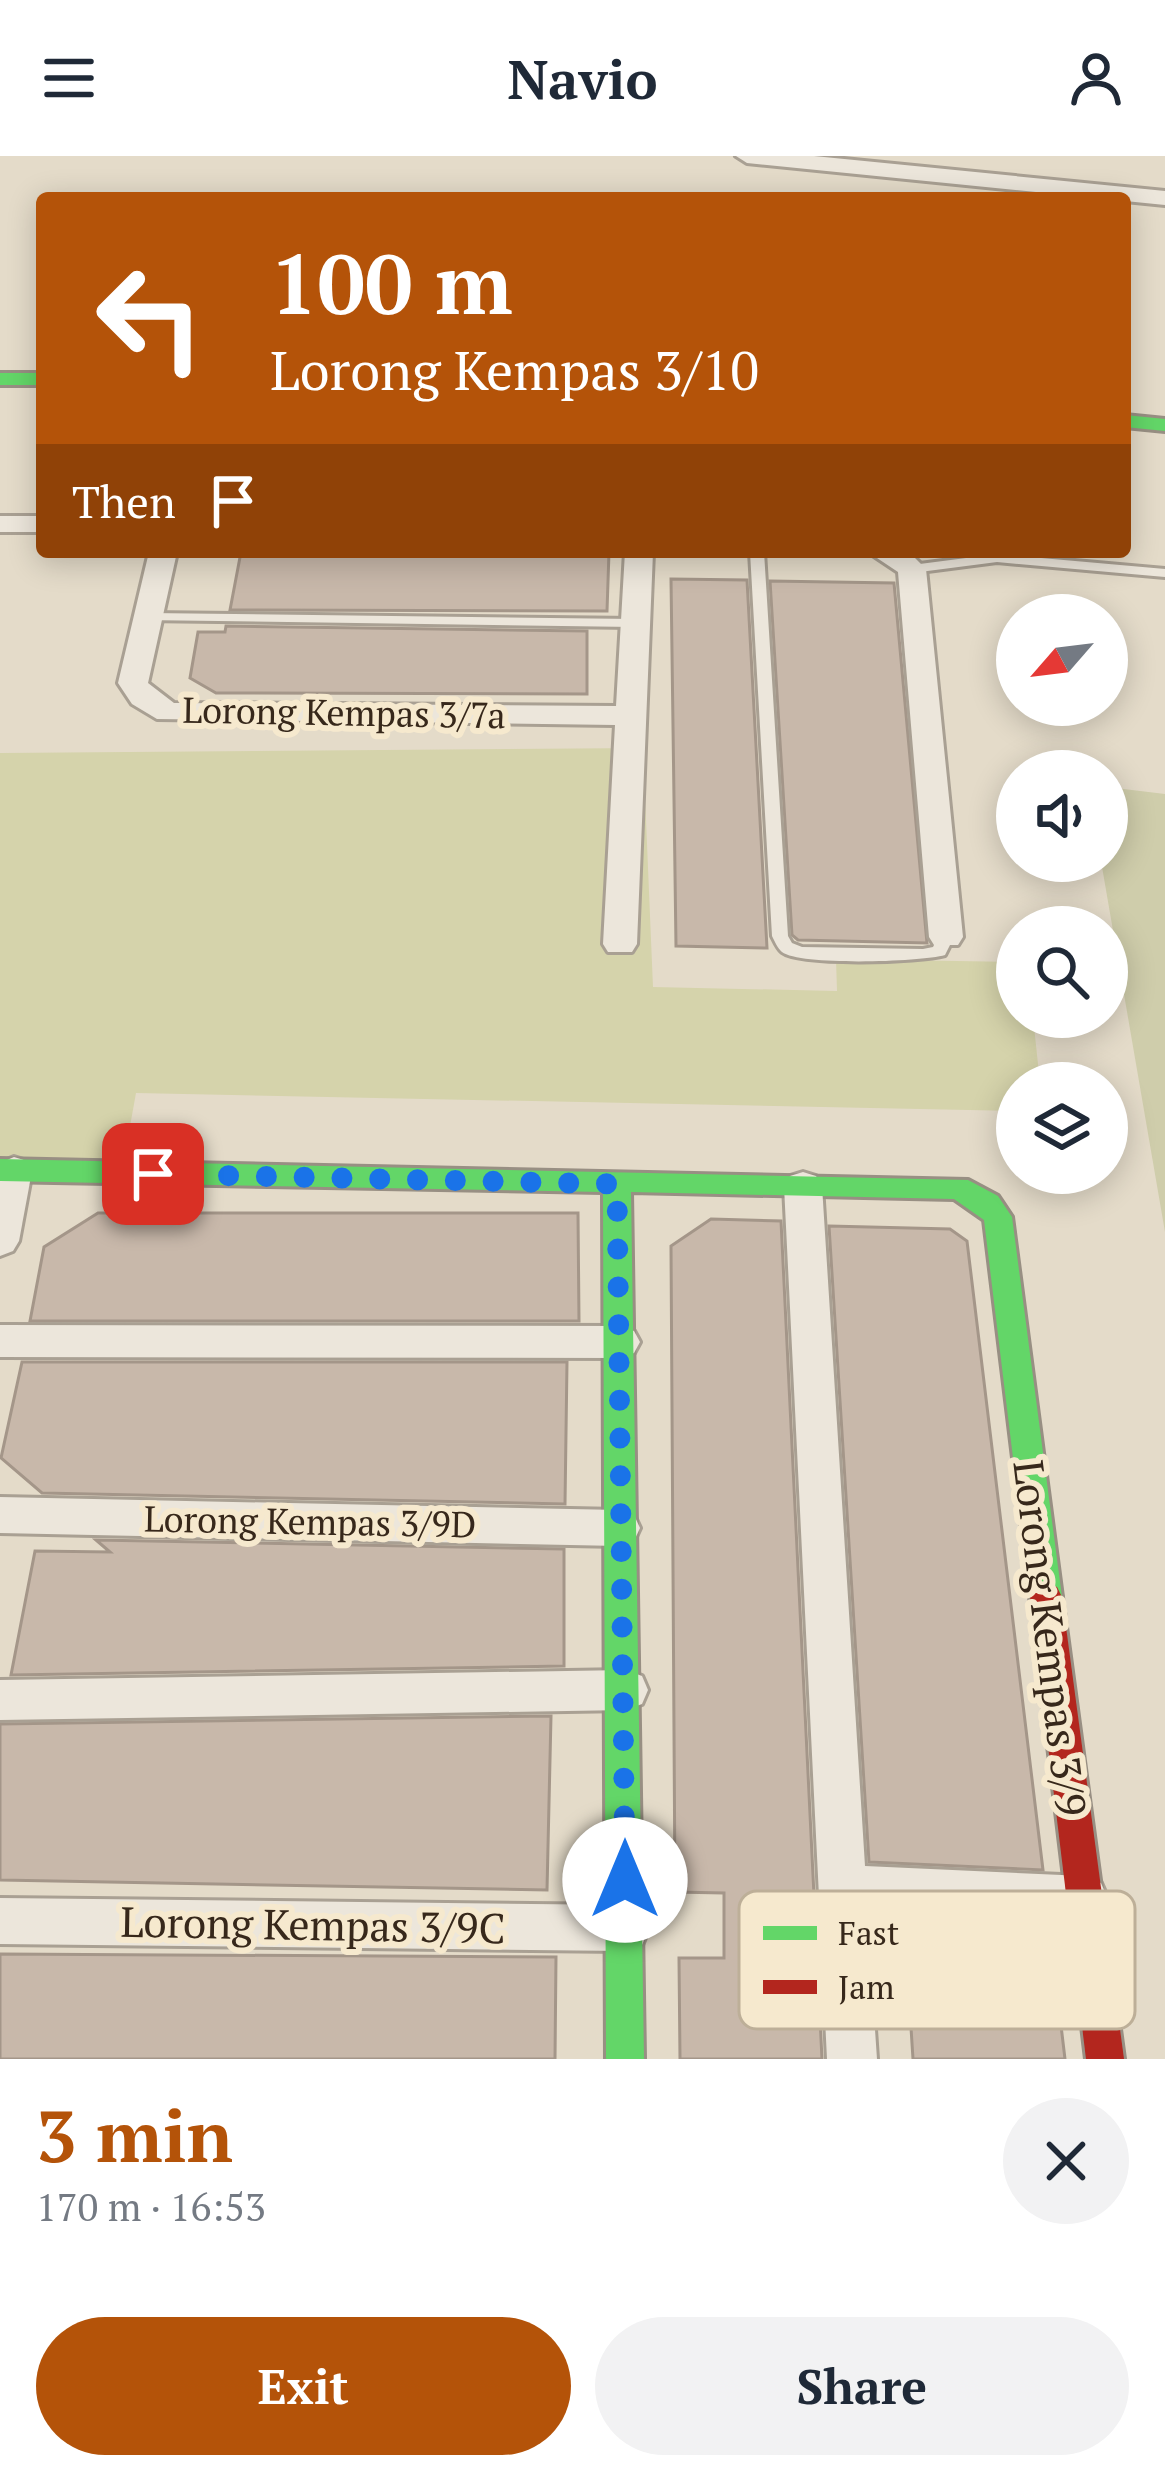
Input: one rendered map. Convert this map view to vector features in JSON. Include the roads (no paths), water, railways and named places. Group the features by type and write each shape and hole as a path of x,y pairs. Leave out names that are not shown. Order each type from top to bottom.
{"main road":[{"path":"0,353 36,354"},
{"path":"0,380 36,379"},
{"path":"1131,396 1165,399"},
{"path":"1131,422 1165,425"},
{"path":"7,1170 803,1186"},
{"path":"617,1184 619,1528 626,1690 625,2059"},
{"name":"Lorong Kempas 3/9","path":"803,1186 958,1188 988,1204 998,1217 1083,1891"},
{"name":"Lorong Kempas 3/9","path":"1101,2029 1105,2059"}],"street":[{"path":"747,156 1105,192"},
{"path":"1131,195 1165,198"},
{"path":"0,524 36,524"},
{"name":"Lorong Kempas 3/7a","path":"162,558 133,683 142,698 168,712 628,716"},
{"path":"620,944 639,558"},
{"path":"899,558 912,569 946,937"},
{"path":"0,1241 7,1170"},
{"path":"803,1186 843,1891"},
{"path":"0,1341 620,1342"},
{"name":"Lorong Kempas 3/9D","path":"0,1515 619,1528"},
{"path":"0,1700 626,1690"},
{"path":"843,1888 909,1891"},
{"name":"Lorong Kempas 3/9C","path":"0,1921 625,1928"},
{"path":"850,2029 852,2059"}],"lane":[{"path":"757,558 780,936 787,947 800,953 923,955 939,951 946,937"},
{"path":"912,569 997,558 1165,573"},
{"path":"148,617 634,622"}]}
